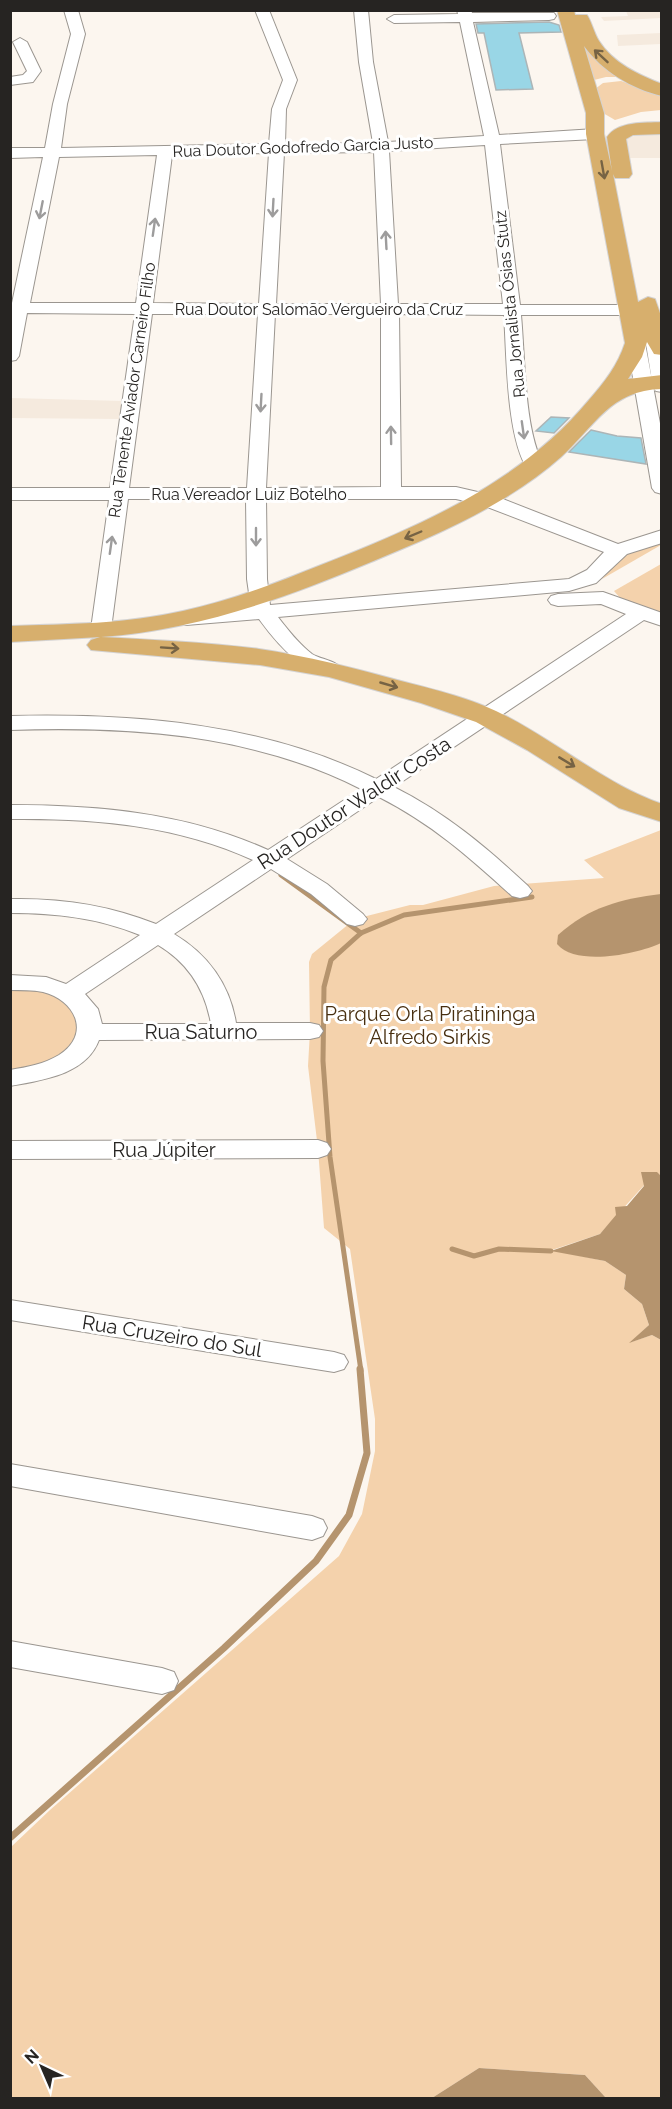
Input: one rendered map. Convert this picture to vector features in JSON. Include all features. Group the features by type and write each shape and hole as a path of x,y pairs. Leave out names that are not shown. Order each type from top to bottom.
{"main road":[{"path":"565,14 608,62 662,91"},
{"path":"565,14 595,113 595,134 628,310 650,343"},
{"path":"589,90 594,84 607,80 638,78"},
{"path":"595,113 608,122 634,129"},
{"path":"638,254 615,141 624,132 634,129 660,128"},
{"path":"10,648 107,636 180,620 265,610 488,500 535,466 563,441 650,343 656,310 645,287"},
{"path":"600,402 618,389 657,383"},
{"path":"10,634 107,636 234,654 332,670 430,697 485,716 537,744 629,802 662,814"}],"street":[{"path":"10,356 16,308 52,153 60,104 78,34 71,10"},
{"path":"262,10 290,80 279,109 256,495 265,610 287,642 306,659 332,670"},
{"path":"361,10 366,62 381,147 390,309 391,494"},
{"path":"394,19 464,14 565,14"},
{"name":"Rua Jornalista Ósias Stutz","path":"464,14 492,139 512,309 522,428 527,452 535,466"},
{"path":"10,81 28,80 34,71 20,42"},
{"name":"Rua Doutor Godofredo Garcia Justo","path":"10,153 381,147 595,134"},
{"name":"Rua Tenente Aviador Carneiro Filho","path":"107,636 104,603 165,152"},
{"name":"Rua Doutor Salomão Vergueiro da Cruz","path":"16,308 628,310"},
{"path":"650,343 657,383 662,488"},
{"name":"Rua Vereador Luiz Botelho","path":"10,494 456,493 488,500 619,551"},
{"path":"265,610 569,585 595,576 606,561 619,551 662,536"},
{"path":"265,610 584,597 608,599 639,614 662,620"},
{"name":"Rua Doutor Waldir Costa","path":"69,993 639,614"},
{"path":"10,723 128,724 228,738 319,763 378,787 437,819 471,843 520,891"},
{"path":"10,812 81,812 160,822 232,842 269,858 323,891 355,919"},
{"path":"10,906 40,906 91,911 136,924 156,934 174,945 203,971 220,1002 225,1032"},
{"path":"10,1078 33,1076 64,1064 79,1053 91,1032 89,1013 81,1002 69,993 42,984 11,982"},
{"name":"Rua Saturno","path":"91,1032 310,1031"},
{"name":"Rua Júpiter","path":"10,1150 318,1149"},
{"name":"Rua Cruzeiro do Sul","path":"10,1310 334,1362"},
{"path":"10,1475 312,1528"},
{"path":"10,1654 162,1681"}],"shaded area":[{"path":"626,11 661,11 661,18 604,21 601,17 628,16"},
{"path":"661,33 661,44 618,46 617,35"},
{"path":"661,135 661,158 626,158 622,140 634,136"},
{"path":"11,398 123,401 119,419 11,418"},
{"path":"661,894 661,943 638,951 592,957 566,951 557,944 558,935 594,911 619,902"},
{"path":"641,1172 657,1172 661,1176 661,1340 652,1335 629,1343 649,1325 642,1304 624,1289 626,1275 605,1261 551,1251 600,1234 616,1215 615,1207 627,1206 644,1186"},
{"path":"479,2068 585,2075 606,2098 432,2098"}],"green space":[{"path":"578,35 624,77 606,77 590,81"},
{"path":"621,81 661,94 661,110 641,112 615,120 603,113 595,89 603,83"},
{"path":"661,542 661,545 602,579 625,553"},
{"path":"661,564 661,616 621,599 614,591"},
{"name":"Parque Orla Piratininga Alfredo Sirkis","path":"661,830 661,1176 656,1172 600,1234 552,1250 605,1261 626,1275 624,1289 642,1304 649,1325 631,1342 652,1335 661,1340 661,2098 606,2098 585,2075 479,2068 432,2098 11,2098 11,1847 339,1556 362,1514 375,1451 375,1419 350,1249 324,1228 308,1066 309,962 312,954 355,919 410,905 423,905 494,886 604,878 584,860"},
{"path":"11,989 44,990 75,1008 81,1034 58,1060 11,1072"}],"building":[{"path":"549,22 559,25 561,32 519,33 533,89 496,90 484,33 478,33 476,24"},
{"path":"551,417 569,418 554,433 536,431"},
{"path":"591,430 617,436 641,438 646,464 569,452"}],"waterway":[{"path":"281,875 361,933"},
{"path":"361,933 404,915 532,897"},
{"path":"361,933 331,960 324,987 323,1061 330,1157 361,1371"},
{"path":"452,1249 474,1256 499,1249 551,1251"},
{"path":"10,1838 224,1648 316,1561 349,1515 367,1453 360,1369"}]}
